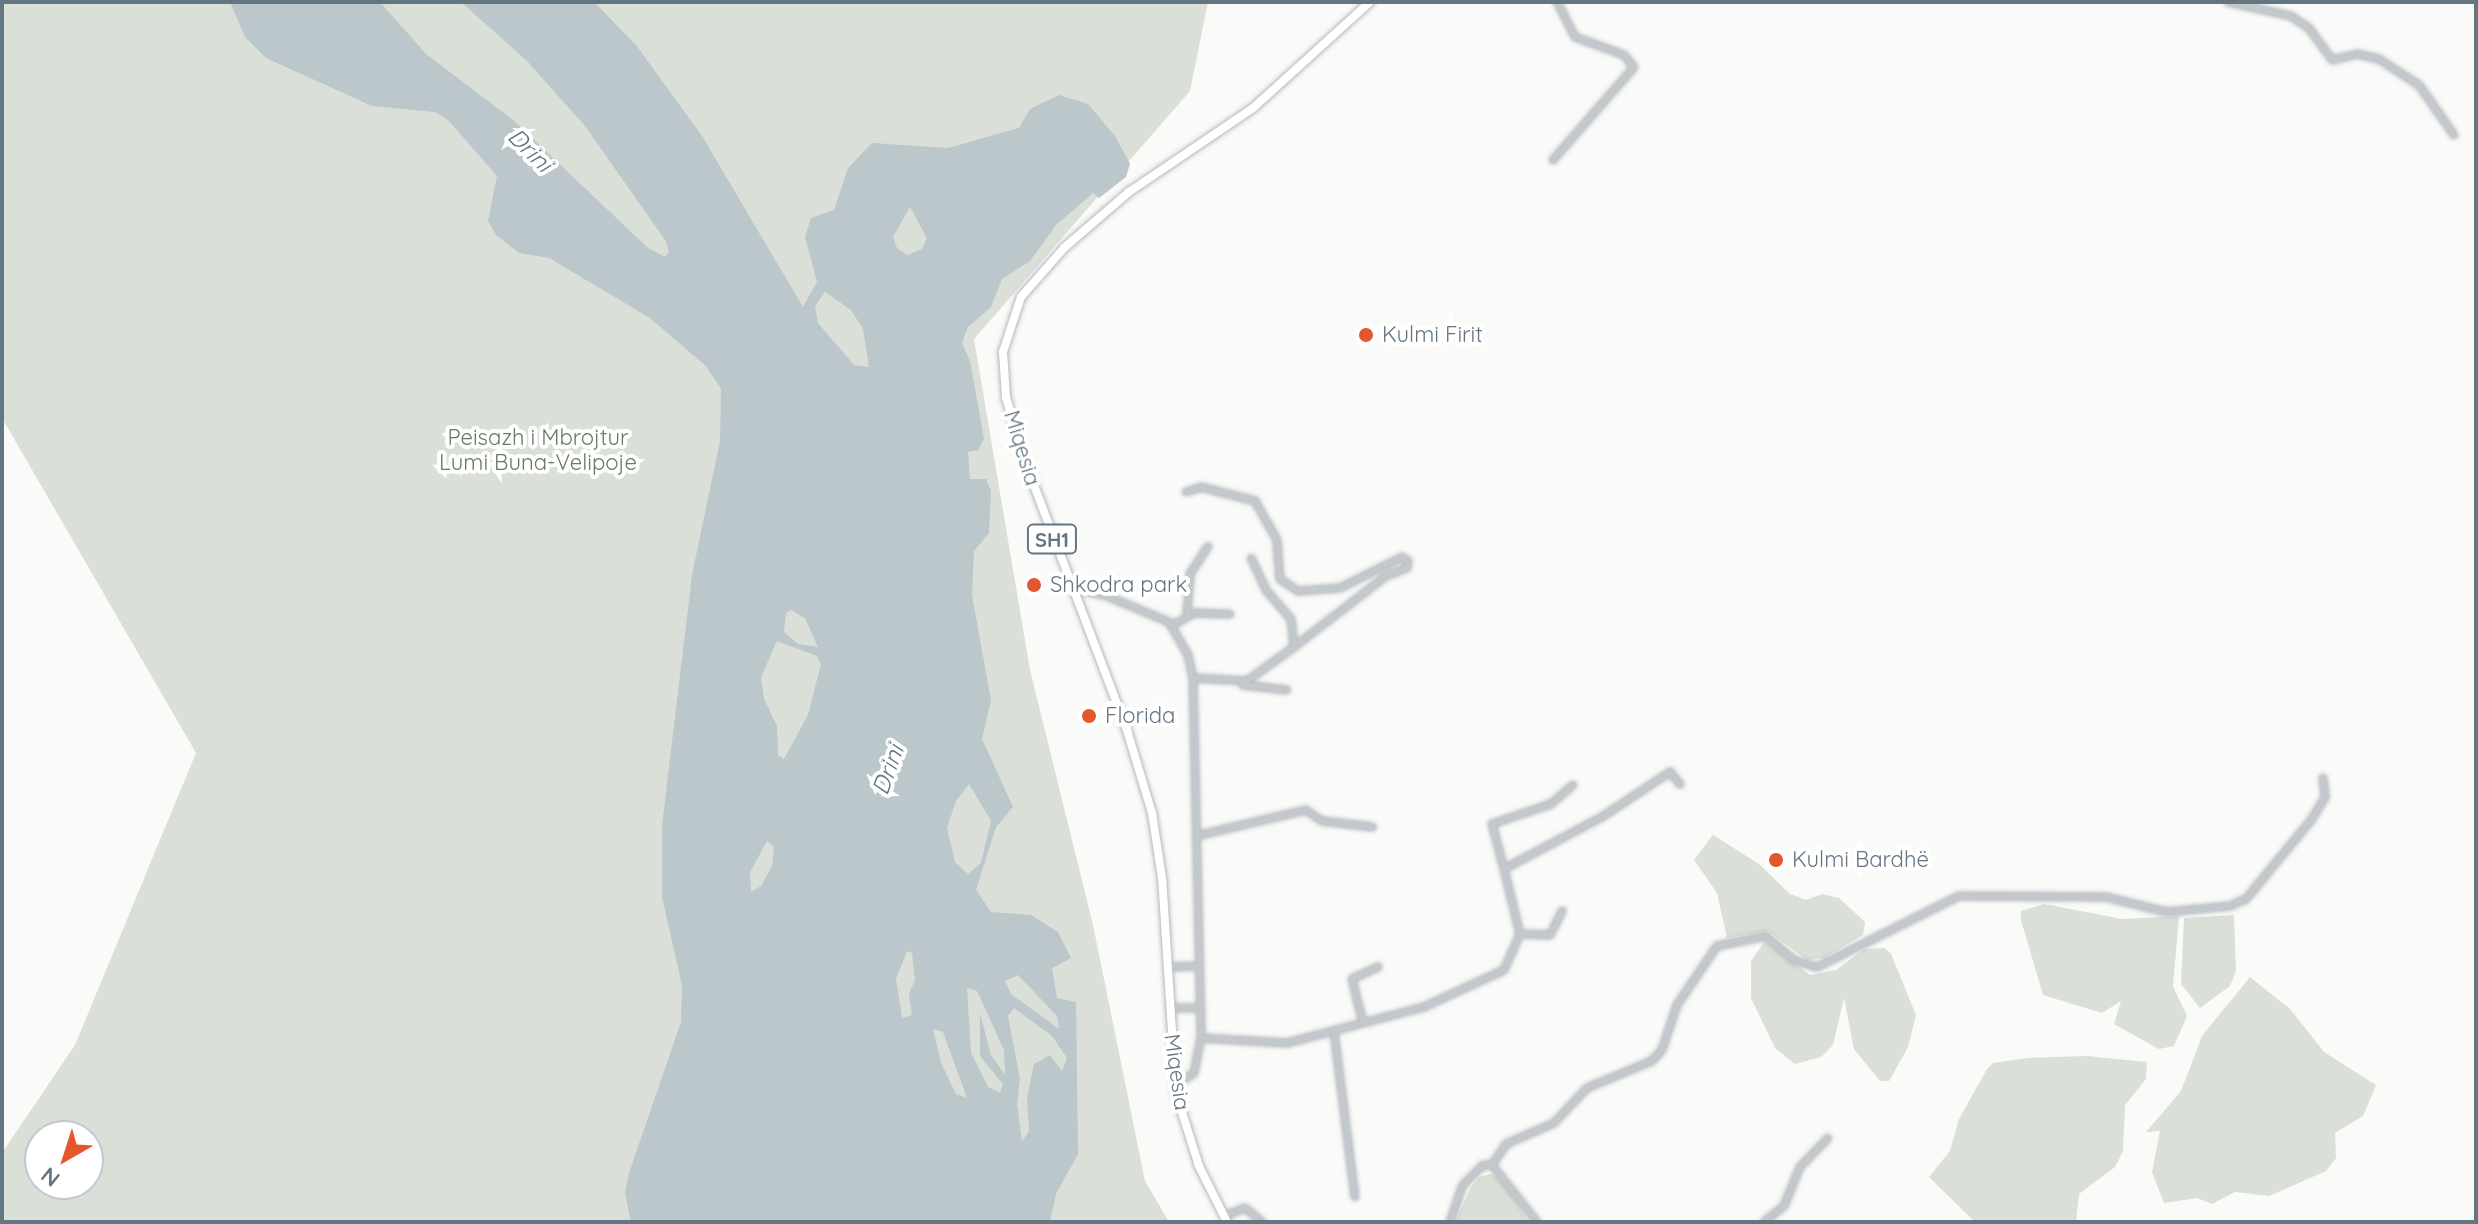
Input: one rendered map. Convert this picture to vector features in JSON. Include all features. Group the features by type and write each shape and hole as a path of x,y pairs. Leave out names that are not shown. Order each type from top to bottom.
{"main road":[{"name":"Miqesia","path":"1226,1219 1193,1151 1175,1085 1152,813 1127,730 1070,588 1006,397 1003,352 1016,307 1041,270 1087,226 1143,182 1253,108 1370,2"}],"street":[{"path":"1553,160 1634,67 1624,55 1575,37 1557,2"},
{"path":"2228,2 2291,16 2309,28 2332,60 2357,54 2379,59 2419,85 2454,135"},
{"path":"1186,492 1201,487 1255,501 1277,540 1280,579 1298,591 1340,588 1406,559 1407,568 1386,576 1253,679 1231,683"},
{"path":"1187,615 1190,574 1208,546"},
{"path":"1251,558 1266,590 1291,619 1294,647"},
{"path":"1070,588 1107,596 1173,625 1193,678 1201,1038 1194,1073 1175,1085"},
{"path":"1173,625 1187,615 1230,614"},
{"path":"1193,678 1287,690"},
{"path":"1504,869 1602,817 1670,772 1680,784"},
{"path":"1492,1165 1506,1144 1554,1123 1595,1082 1652,1061 1662,1050 1677,1005 1717,946 1766,936 1794,960 1817,967 1959,896 2106,897 2166,912 2230,906 2246,899 2312,819 2325,797 2323,778"},
{"path":"1201,1038 1281,1044 1424,1007 1504,970 1520,934 1492,824 1551,804 1573,785"},
{"path":"1196,836 1306,810 1322,821 1373,827"},
{"path":"1520,934 1550,935 1562,911"},
{"path":"1167,967 1199,966"},
{"path":"1363,1023 1352,979 1378,967"},
{"path":"1169,1008 1200,1008"},
{"path":"1334,1031 1355,1197"},
{"path":"1764,1222 1784,1206 1800,1167 1828,1138"},
{"path":"1450,1222 1463,1185 1483,1165 1492,1165"},
{"path":"1492,1165 1537,1222"},
{"path":"1226,1219 1245,1208 1262,1222"}],"green space":[{"name":"Peisazh i Mbrojtur Lumi Buna-Velipoje","path":"2,2 1208,2 1190,91 974,339 1030,670 1093,925 1145,1181 1169,1222 2,1222 2,1153 24,1120 24,1200 104,1200 104,1120 24,1120 75,1045 196,753 2,418"},
{"path":"1713,835 1759,864 1790,894 1806,900 1822,894 1839,898 1865,922 1863,935 1824,958 1807,960 1768,931 1727,938 1717,893 1694,860"},
{"path":"2044,904 2122,919 2179,916 2173,986 2187,1016 2174,1046 2159,1049 2114,1024 2121,1001 2102,1013 2043,995 2021,911"},
{"path":"2234,915 2236,970 2230,986 2200,1008 2181,984 2184,918"},
{"path":"1765,941 1810,975 1836,970 1864,949 1885,948 1891,954 1916,1015 1908,1047 1889,1081 1880,1081 1854,1049 1844,998 1833,1045 1821,1057 1795,1064 1775,1048 1751,998 1751,961"},
{"path":"2250,977 2290,1009 2324,1052 2376,1085 2363,1116 2335,1133 2336,1158 2326,1171 2269,1196 2235,1192 2212,1204 2197,1198 2164,1203 2152,1172 2160,1131 2146,1132 2181,1091 2202,1036"},
{"path":"2087,1056 2147,1062 2146,1079 2125,1105 2123,1151 2115,1167 2079,1194 2076,1222 1975,1222 1929,1177 1950,1151 1959,1119 1987,1069 1993,1063 2028,1058"},
{"path":"1491,1174 1503,1181 1529,1222 1455,1222 1471,1187 1479,1177"}],"water":[{"name":"Drini","path":"230,2 380,2 426,54 513,120 648,248 665,257 669,251 665,240 585,126 527,61 461,2 594,2 636,45 702,136 803,307 817,282 805,237 811,218 834,210 848,168 872,143 948,148 1019,128 1030,109 1059,95 1088,104 1115,136 1130,164 1126,177 1099,198 1093,193 1056,225 1030,261 1002,279 991,307 968,327 962,343 970,361 984,439 978,450 968,452 970,479 986,479 991,491 989,533 974,551 972,595 991,700 982,739 1013,807 996,827 976,890 991,912 1031,915 1058,932 1071,958 1052,968 1057,998 1076,1002 1078,1154 1056,1194 1050,1222 631,1222 625,1193 629,1173 681,1022 682,985 662,897 662,826 692,575 720,441 721,389 706,366 650,318 549,258 519,253 496,235 488,221 497,176 448,120 435,112 372,106 266,58 245,37","holes":["910,207 927,238 922,249 907,255 897,248 893,237","825,292 851,310 863,329 869,367 854,365 818,323 815,306","791,610 805,618 818,647 798,644 784,632 786,613","777,641 817,656 821,664 808,715 784,759 778,755 777,726 764,699 761,677","969,784 991,821 981,863 968,874 955,862 947,828 956,801","767,841 774,847 772,866 761,886 751,892 750,872","907,951 912,953 915,980 909,994 912,1015 902,1018 896,979","1018,975 1057,1016 1059,1029 1011,994 1005,981","967,988 977,991 1004,1050 1005,1075 991,1055 980,1013 980,1056 1003,1084 1000,1093 988,1087 971,1053","1014,1008 1052,1036 1067,1058 1062,1071 1050,1055 1034,1064 1027,1098 1029,1131 1022,1141 1017,1104 1020,1079 1008,1016","933,1029 943,1032 967,1098 956,1094 941,1063"]}],"place":[{"name":"Kulmi Firit","path":"1366,335"},
{"name":"Shkodra park","path":"1034,585"},
{"name":"Florida","path":"1089,716"},
{"name":"Kulmi Bardhë","path":"1776,860"}]}
